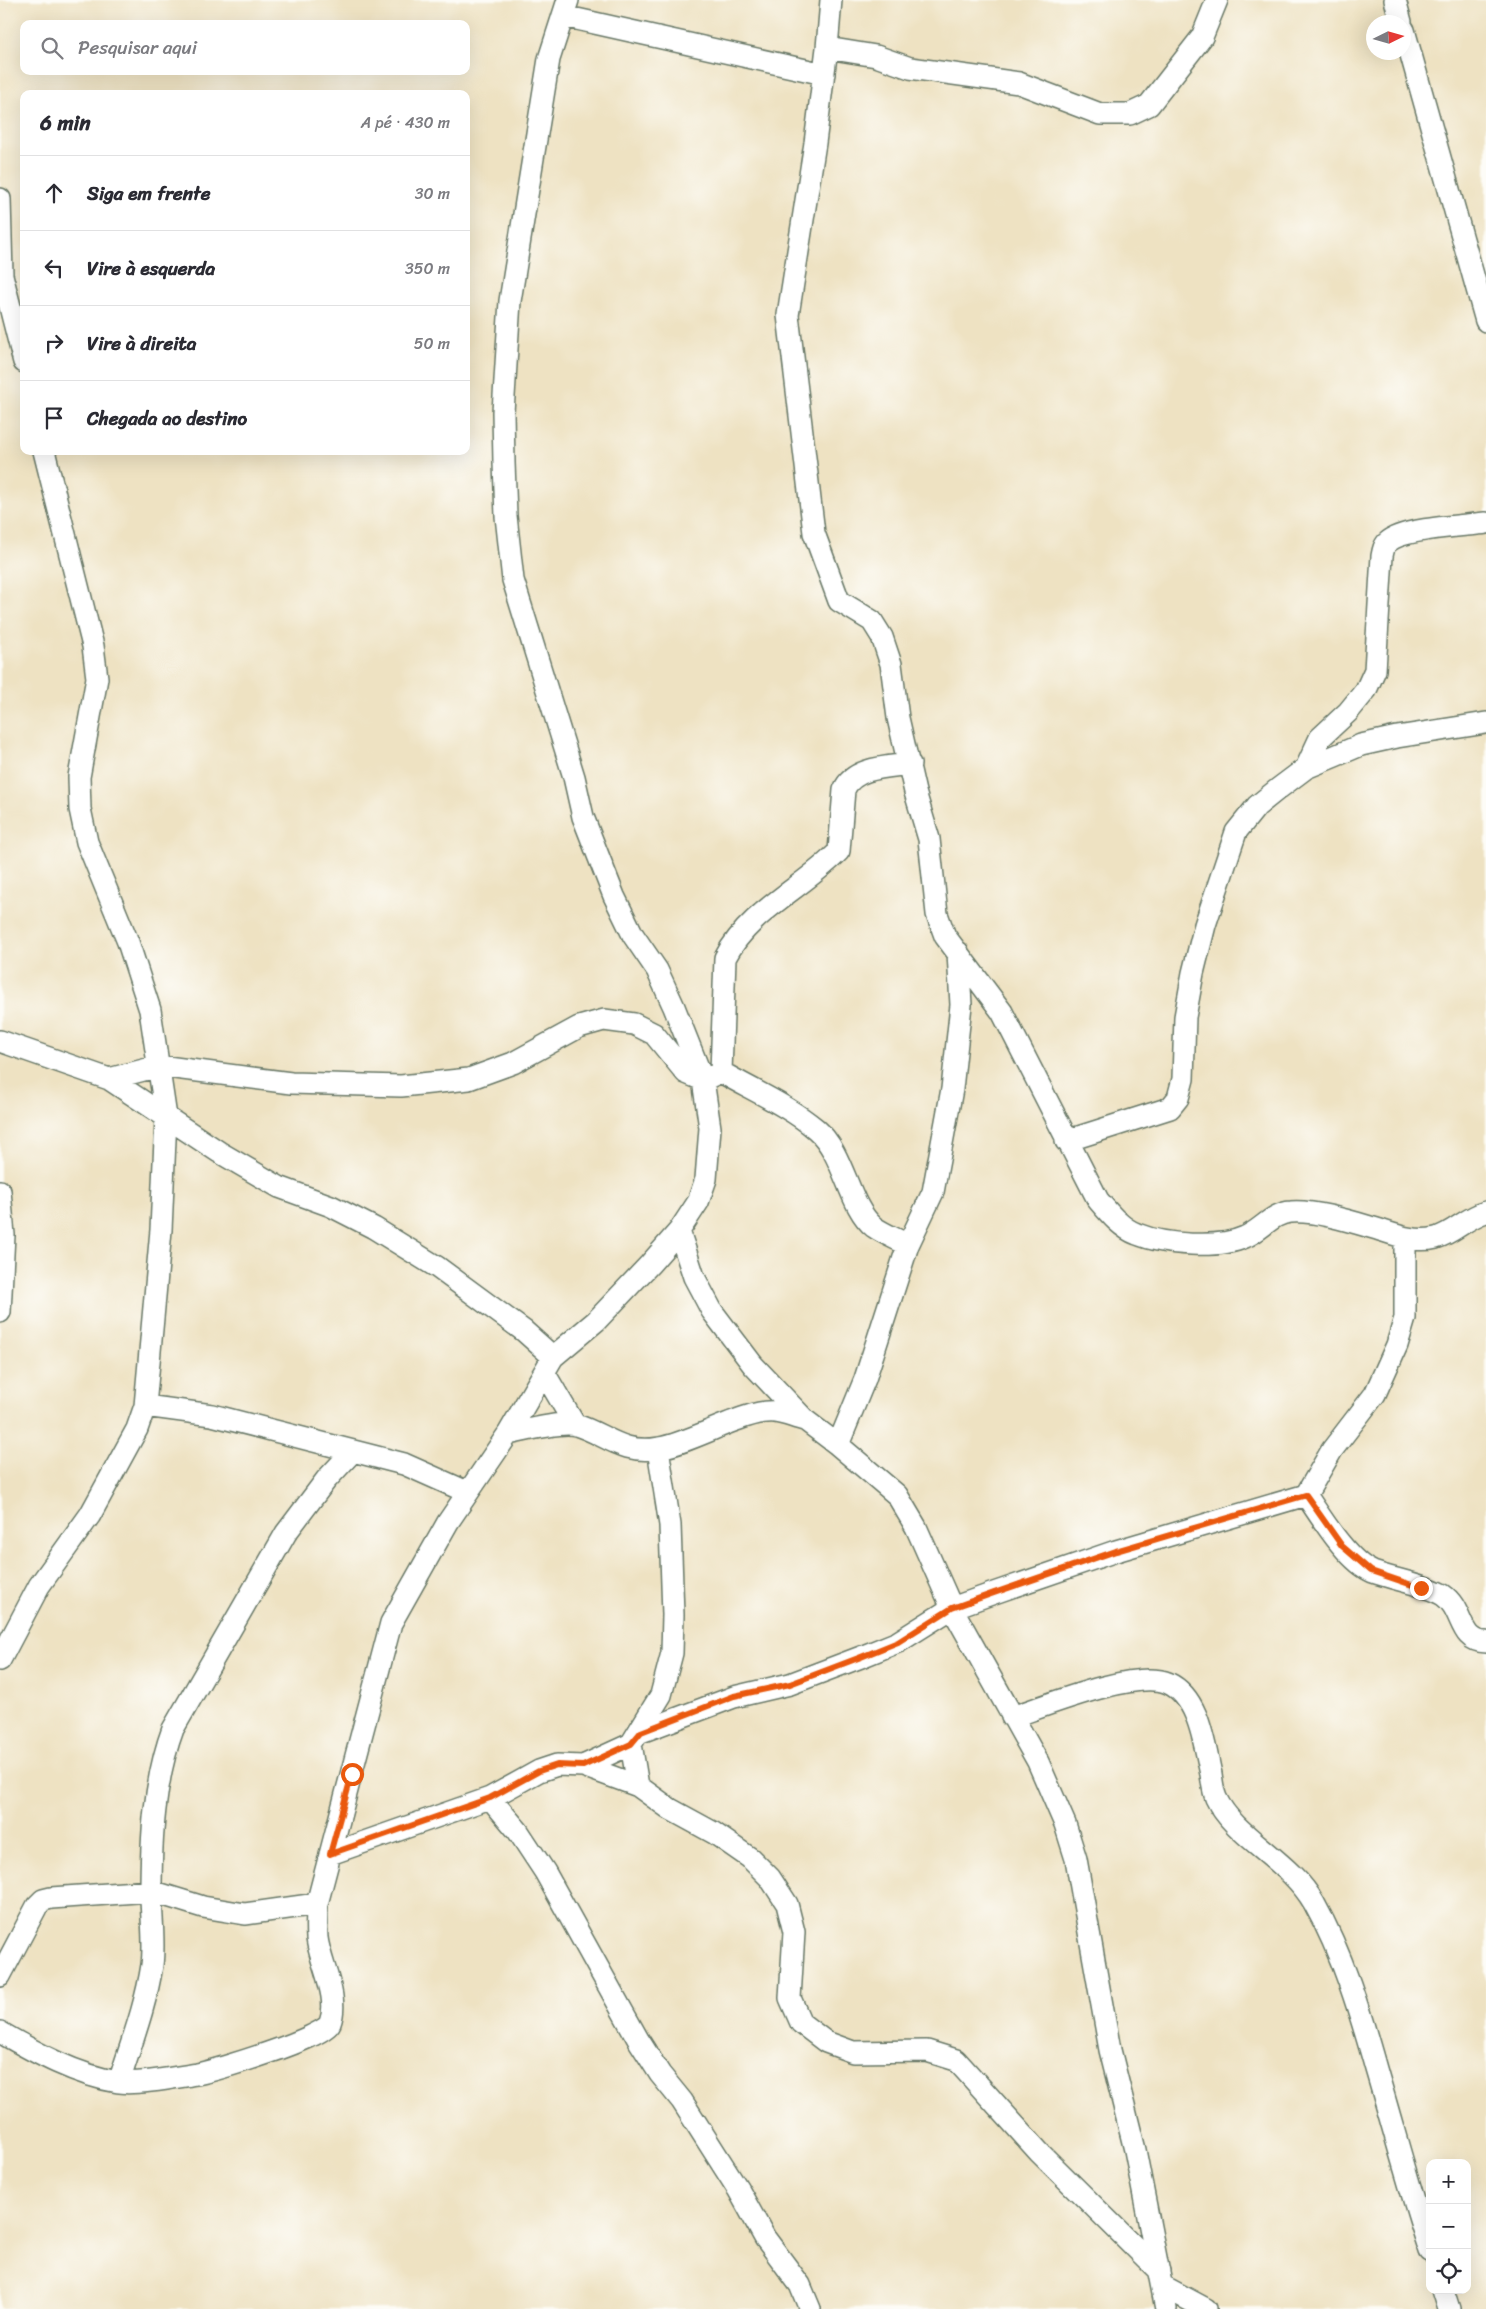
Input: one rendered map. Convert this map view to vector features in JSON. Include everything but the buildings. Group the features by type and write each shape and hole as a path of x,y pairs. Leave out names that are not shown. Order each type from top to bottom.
{"street":[{"path":"831,0 824,74 788,315 804,433 808,489 814,533 839,601 872,621 882,637 891,664 898,718 928,840 937,914 945,936 1002,1012 1066,1141 1098,1200 1118,1222 1137,1234 1171,1243 1230,1243 1248,1236 1273,1217 1291,1212 1315,1214 1375,1228 1405,1238 1435,1238 1486,1212"},
{"path":"827,48 876,56 910,68 1019,83 1100,114 1130,114 1149,105 1202,37 1217,0"},
{"path":"1395,0 1399,15"},
{"path":"712,1076 674,1007 657,970 634,935 614,896 583,817 574,777 513,580 506,516 504,463 504,412 510,301 534,162 540,106 549,59 566,8 824,74"},
{"path":"1411,55 1486,321"},
{"path":"0,199 2,276 20,346"},
{"path":"0,1660 39,1586 90,1516 137,1428 145,1406 161,1230 166,1117 150,1010 128,942 87,842 80,809 78,777 97,678 93,646 45,455"},
{"path":"1306,768 1320,738 1366,690 1375,670 1382,556 1385,543 1393,537 1413,532 1486,523"},
{"path":"1066,1141 1170,1108 1178,1098 1183,1079 1185,1017 1193,973 1205,926 1236,832 1257,806 1306,768 1361,745 1486,723"},
{"path":"0,2032 33,2052 84,2072 119,2082 199,2074 285,2047 314,2036 329,2026 333,2012 317,1938 317,1904 355,1765 390,1623 421,1566 467,1492 508,1434 549,1366 596,1321 679,1231 698,1202 706,1180 712,1076 725,958 734,941 760,915 839,851 844,790 848,781 858,774 910,764"},
{"path":"838,1445 865,1379 908,1245 933,1192 952,1089 962,1005 958,952"},
{"path":"109,1079 159,1066 291,1083 401,1086 469,1079 513,1064 579,1027 604,1020 634,1024 654,1034 686,1073 712,1076 781,1106 817,1130 837,1156 856,1201 873,1226 908,1245"},
{"path":"0,1041 109,1079 166,1117 279,1187 292,1194 331,1206 374,1228 437,1268 524,1331 549,1366 575,1425"},
{"path":"0,1191 4,1235 0,1312"},
{"path":"679,1231 694,1277 712,1311 753,1365 805,1420 897,1495 916,1527 952,1608 1038,1762 1065,1824 1076,1859 1110,2050 1136,2150 1162,2279 1166,2309"},
{"path":"583,1766 636,1738 734,1696 790,1684 898,1642 952,1608 1116,1551 1306,1495 1332,1450 1375,1394 1397,1345 1405,1318 1405,1238"},
{"path":"145,1406 212,1415 404,1464 467,1492"},
{"path":"508,1434 539,1428 575,1425 623,1448 658,1449 685,1441 752,1415 774,1412 805,1420"},
{"path":"638,1786 636,1738 661,1695 672,1653 670,1525 658,1449"},
{"path":"119,2082 139,2020 152,1964 151,1892 162,1759 173,1729 286,1533 326,1480 353,1451"},
{"path":"1306,1495 1342,1546 1371,1571 1442,1595 1454,1607 1468,1637 1474,1642 1486,1642"},
{"path":"1012,1717 1117,1684 1143,1681 1166,1682 1182,1692 1193,1708 1206,1751 1215,1797 1234,1824 1283,1864 1314,1902 1344,1967 1362,2020 1429,2249"},
{"path":"330,1854 490,1798 539,1771 557,1765 583,1766 638,1786 670,1809 743,1853 770,1878 787,1904 794,1932 790,1998 801,2022 826,2042 853,2052 927,2051 956,2060 1039,2152 1162,2279 1206,2309"},
{"path":"490,1798 518,1831 545,1872 639,2041 660,2074 682,2101 738,2189 765,2238 800,2285 810,2309"},
{"path":"0,1976 42,1900 151,1892 203,1907 246,1914 317,1904"},
{"path":"1444,2294 1449,2309"}],"route":[{"path":"352,1774 330,1854 490,1798 523,1782 539,1771 557,1765 583,1766 631,1744 641,1732 734,1696 790,1684 861,1657 898,1642 952,1608 1116,1551 1306,1495 1342,1546 1371,1571 1421,1588"}]}
